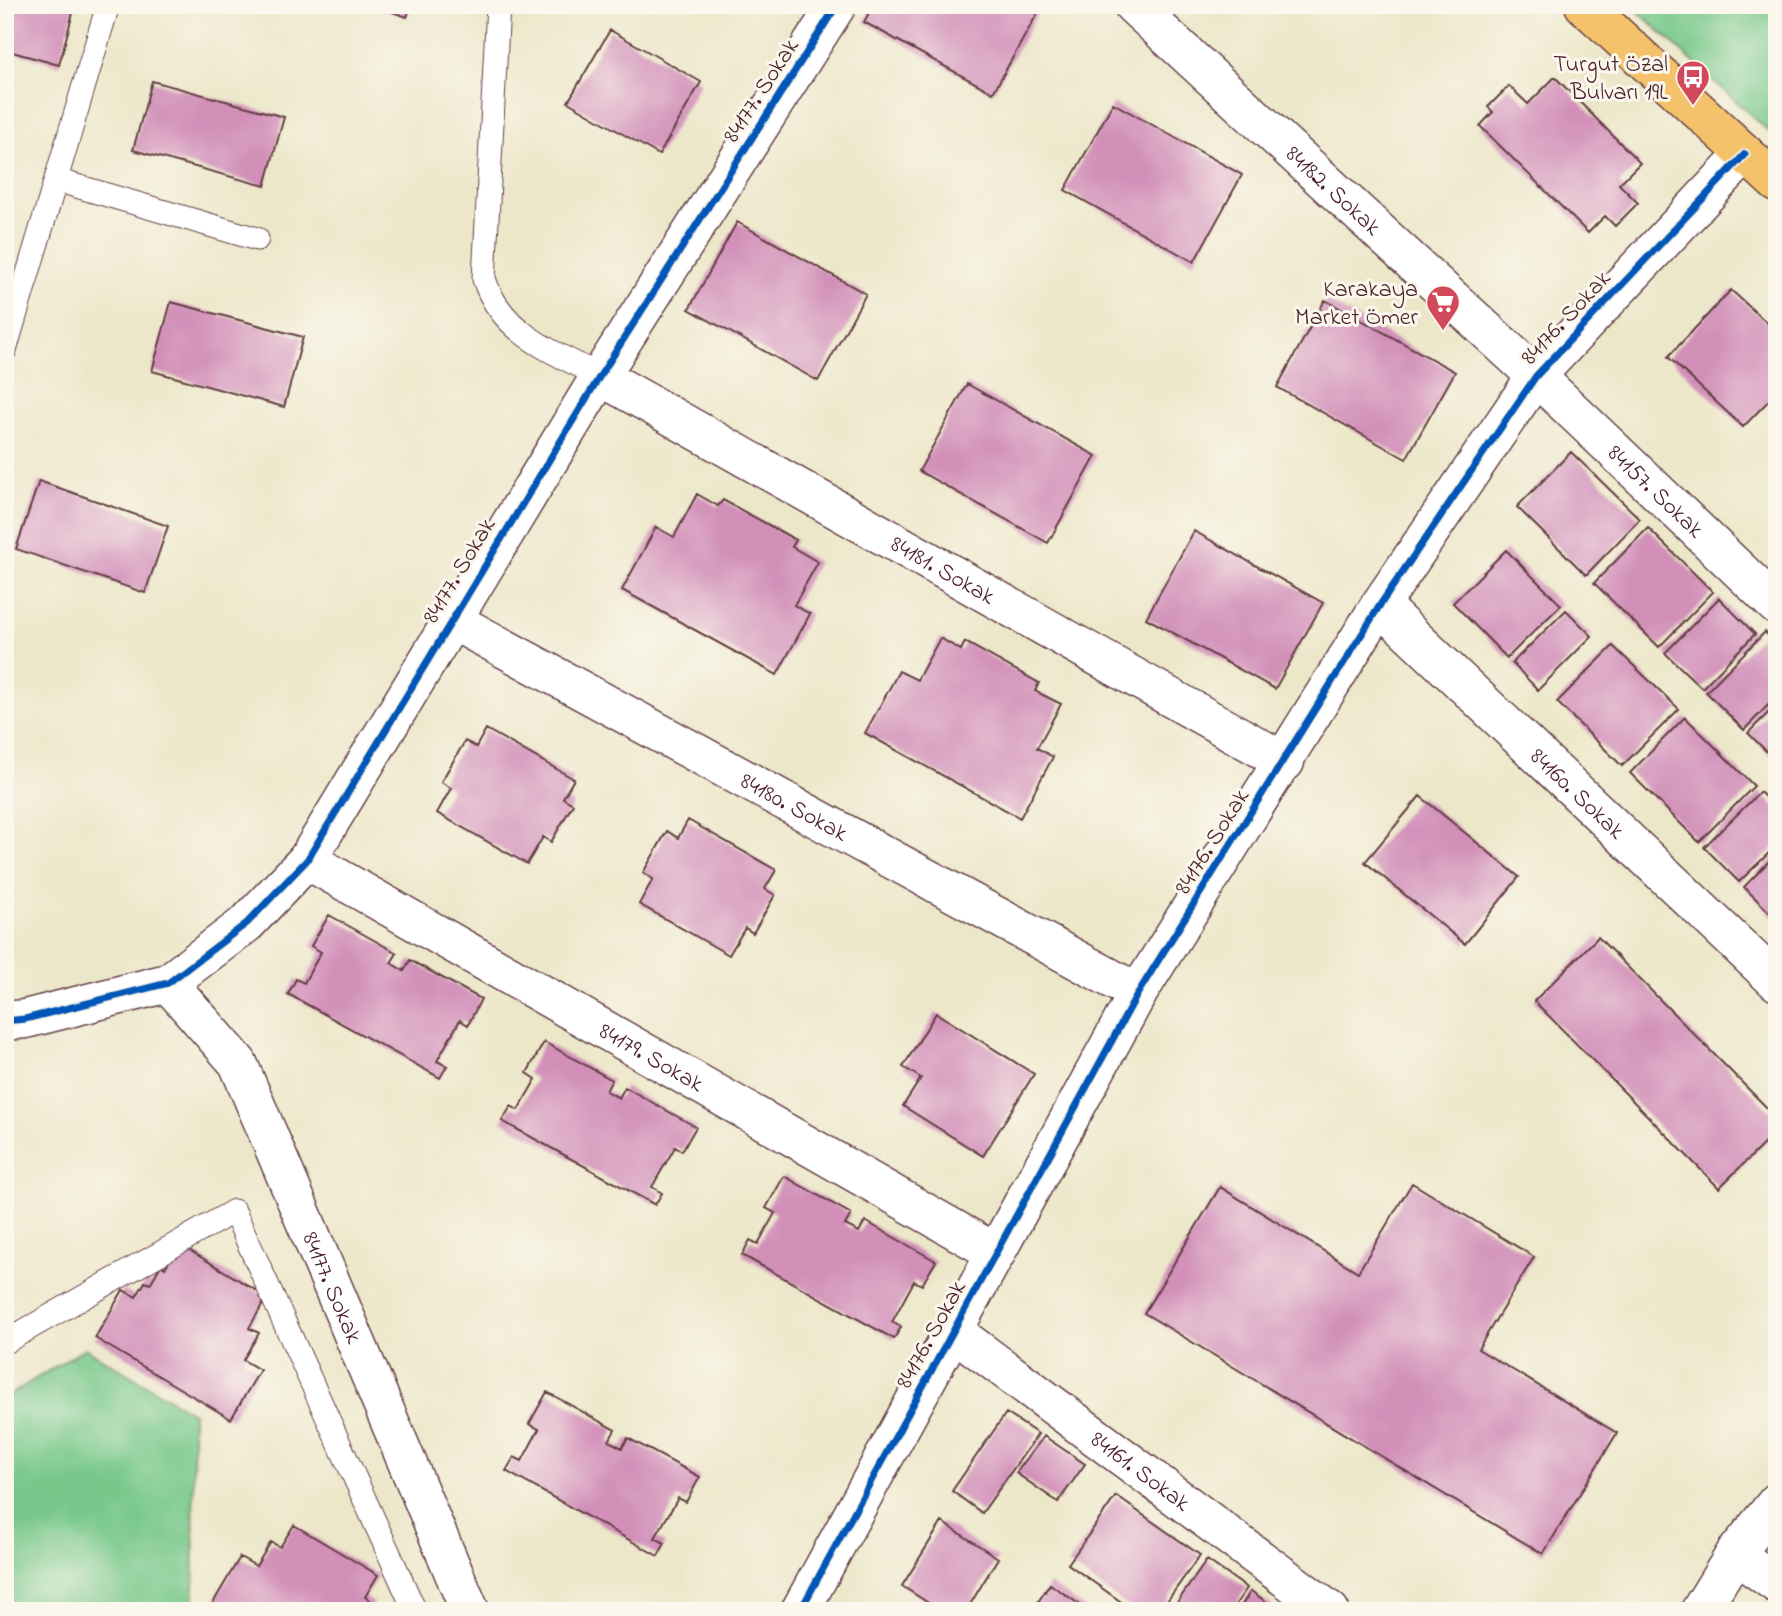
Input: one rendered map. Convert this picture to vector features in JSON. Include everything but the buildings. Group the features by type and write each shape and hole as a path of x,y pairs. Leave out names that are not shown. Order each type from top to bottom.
{"main road":[{"path":"1584,5 1777,183"}],"street":[{"name":"84177. Sokak","path":"5,1021 25,1019 167,983 247,923 307,860 450,619 600,376 837,5"},
{"name":"84182. Sokak","path":"1133,5 1536,376"},
{"name":"84176. Sokak","path":"800,1611 1138,993 1380,605 1536,376 1745,154"},
{"name":"84181. Sokak","path":"600,376 1284,762"},
{"name":"84157. Sokak","path":"1536,376 1777,606"},
{"name":"84160. Sokak","path":"1380,605 1777,982"},
{"name":"84180. Sokak","path":"450,619 1138,993"},
{"name":"84179. Sokak","path":"307,860 996,1253"},
{"name":"84177. Sokak","path":"167,983 238,1063 470,1611"},
{"name":"84161. Sokak","path":"954,1331 1329,1611"},
{"path":"1700,1611 1735,1554 1777,1503"},
{"path":"1735,1554 1777,1584"}],"lane":[{"path":"5,349 108,5"},
{"path":"498,5 484,279 490,297 513,328 600,376"},
{"path":"56,180 257,239"},
{"path":"5,1342 234,1211 415,1611"}],"green space":[{"path":"1631,5 1777,5 1777,139"},
{"path":"85,1348 193,1413 194,1611 5,1611 5,1398"}],"cycle path":[{"path":"5,1021 25,1019 168,983 247,923 307,860 600,376 837,5"},
{"path":"800,1611 1138,993 1380,605 1536,376 1745,154"}],"place":[{"name":"Turgut Özal Bulvarı 19L","path":"1693,107"},
{"name":"Karakaya Market Ömer","path":"1443,332"}]}
